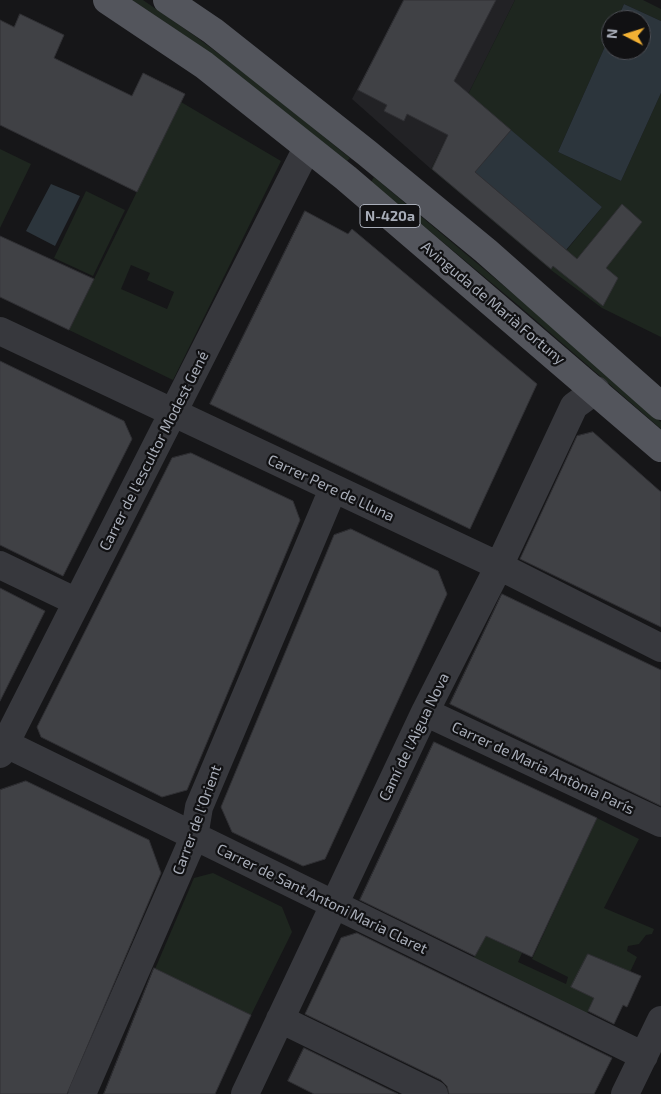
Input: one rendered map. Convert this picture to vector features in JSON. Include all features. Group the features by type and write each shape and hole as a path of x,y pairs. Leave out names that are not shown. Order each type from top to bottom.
{"main road":[{"name":"Avinguda de Marià Fortuny","path":"107,0 204,65 307,148 596,390 661,448"},
{"name":"N-420a","path":"166,0 220,37 367,153 486,251 661,406"}],"street":[{"name":"Carrer de l'escultor Modest Gené","path":"2,746 307,148"},
{"name":"Carrer Pere de Lluna","path":"0,332 498,566 661,648"},
{"name":"Camí de l'Aigua Nova","path":"245,1094 425,712 498,566 574,406 596,390"},
{"name":"Carrer de l'Orient","path":"82,1094 194,837 199,807 334,489"},
{"path":"0,565 77,602"},
{"name":"Carrer de Maria Antònia París","path":"425,712 661,824"},
{"name":"Carrer de Sant Antoni Maria Claret","path":"2,746 335,905 644,1056"},
{"path":"280,1019 434,1094"},
{"path":"625,1094 661,1020"}],"shaded area":[{"path":"132,0 143,0 195,36 254,80 350,158 347,161 193,41"},
{"path":"404,0 515,0 431,169 352,99"},
{"path":"515,0 643,0 661,9 661,21 651,16 651,10 637,10 624,4 621,10 601,10 601,55 558,152 621,181 661,93 661,337 602,308 551,270 431,169 460,110 432,169 551,269 602,207 468,94"},
{"path":"624,4 637,10 621,10"},
{"path":"651,16 661,21 661,93 621,181 558,152 601,55 601,60 651,60"},
{"path":"181,102 281,161 173,380 69,330","holes":["131,265 150,273 147,280 174,292 167,309 121,289"]},
{"path":"511,130 602,207 566,250 475,172"},
{"path":"0,149 31,164 0,228"},
{"path":"374,177 522,301 661,422 661,429 518,305 371,182"},
{"path":"51,184 80,196 55,246 26,231"},
{"path":"86,191 125,210 93,276 54,258"},
{"path":"597,818 639,839 604,908 654,929 652,934 646,935 639,944 628,946 627,951 637,957 630,972 588,954 596,995 586,1016 473,959 486,936 522,953 518,962 566,984 568,977 532,959"},
{"path":"213,873 282,907 292,932 251,1015 155,969 194,878"}],"building":[{"path":"404,0 496,0 454,81 511,130 475,172 577,259 622,204 642,222 606,268 618,278 603,306 553,266 551,269 432,169 448,135 407,114 404,121 384,111 387,105 358,90"},
{"path":"20,14 64,35 54,58 132,96 143,73 185,94 137,192 0,125 0,20 14,27"},
{"path":"305,211 348,234 352,229 537,384 470,529 210,404"},
{"path":"0,236 94,279 69,330 0,297"},
{"path":"0,361 124,421 132,439 63,576 0,545"},
{"path":"593,432 661,492 661,627 520,559 577,436"},
{"path":"191,453 293,501 300,520 187,790 162,797 41,737 37,727 172,458"},
{"path":"351,529 438,571 447,594 325,859 303,866 232,832 221,807 334,535"},
{"path":"0,588 45,611 0,701"},
{"path":"502,594 661,670 661,806 450,704"},
{"path":"434,742 597,818 532,957 486,936 475,956 360,900"},
{"path":"26,781 149,840 161,873 67,1094 0,1094 0,790"},
{"path":"357,933 612,1058 594,1094 449,1094 447,1086 441,1080 305,1014 341,938"},
{"path":"588,954 641,976 627,1007 623,1005 614,1024 588,1011 594,998 571,987"},
{"path":"154,968 251,1015 215,1094 104,1094"},
{"path":"304,1048 398,1094 314,1094 288,1081"}]}
